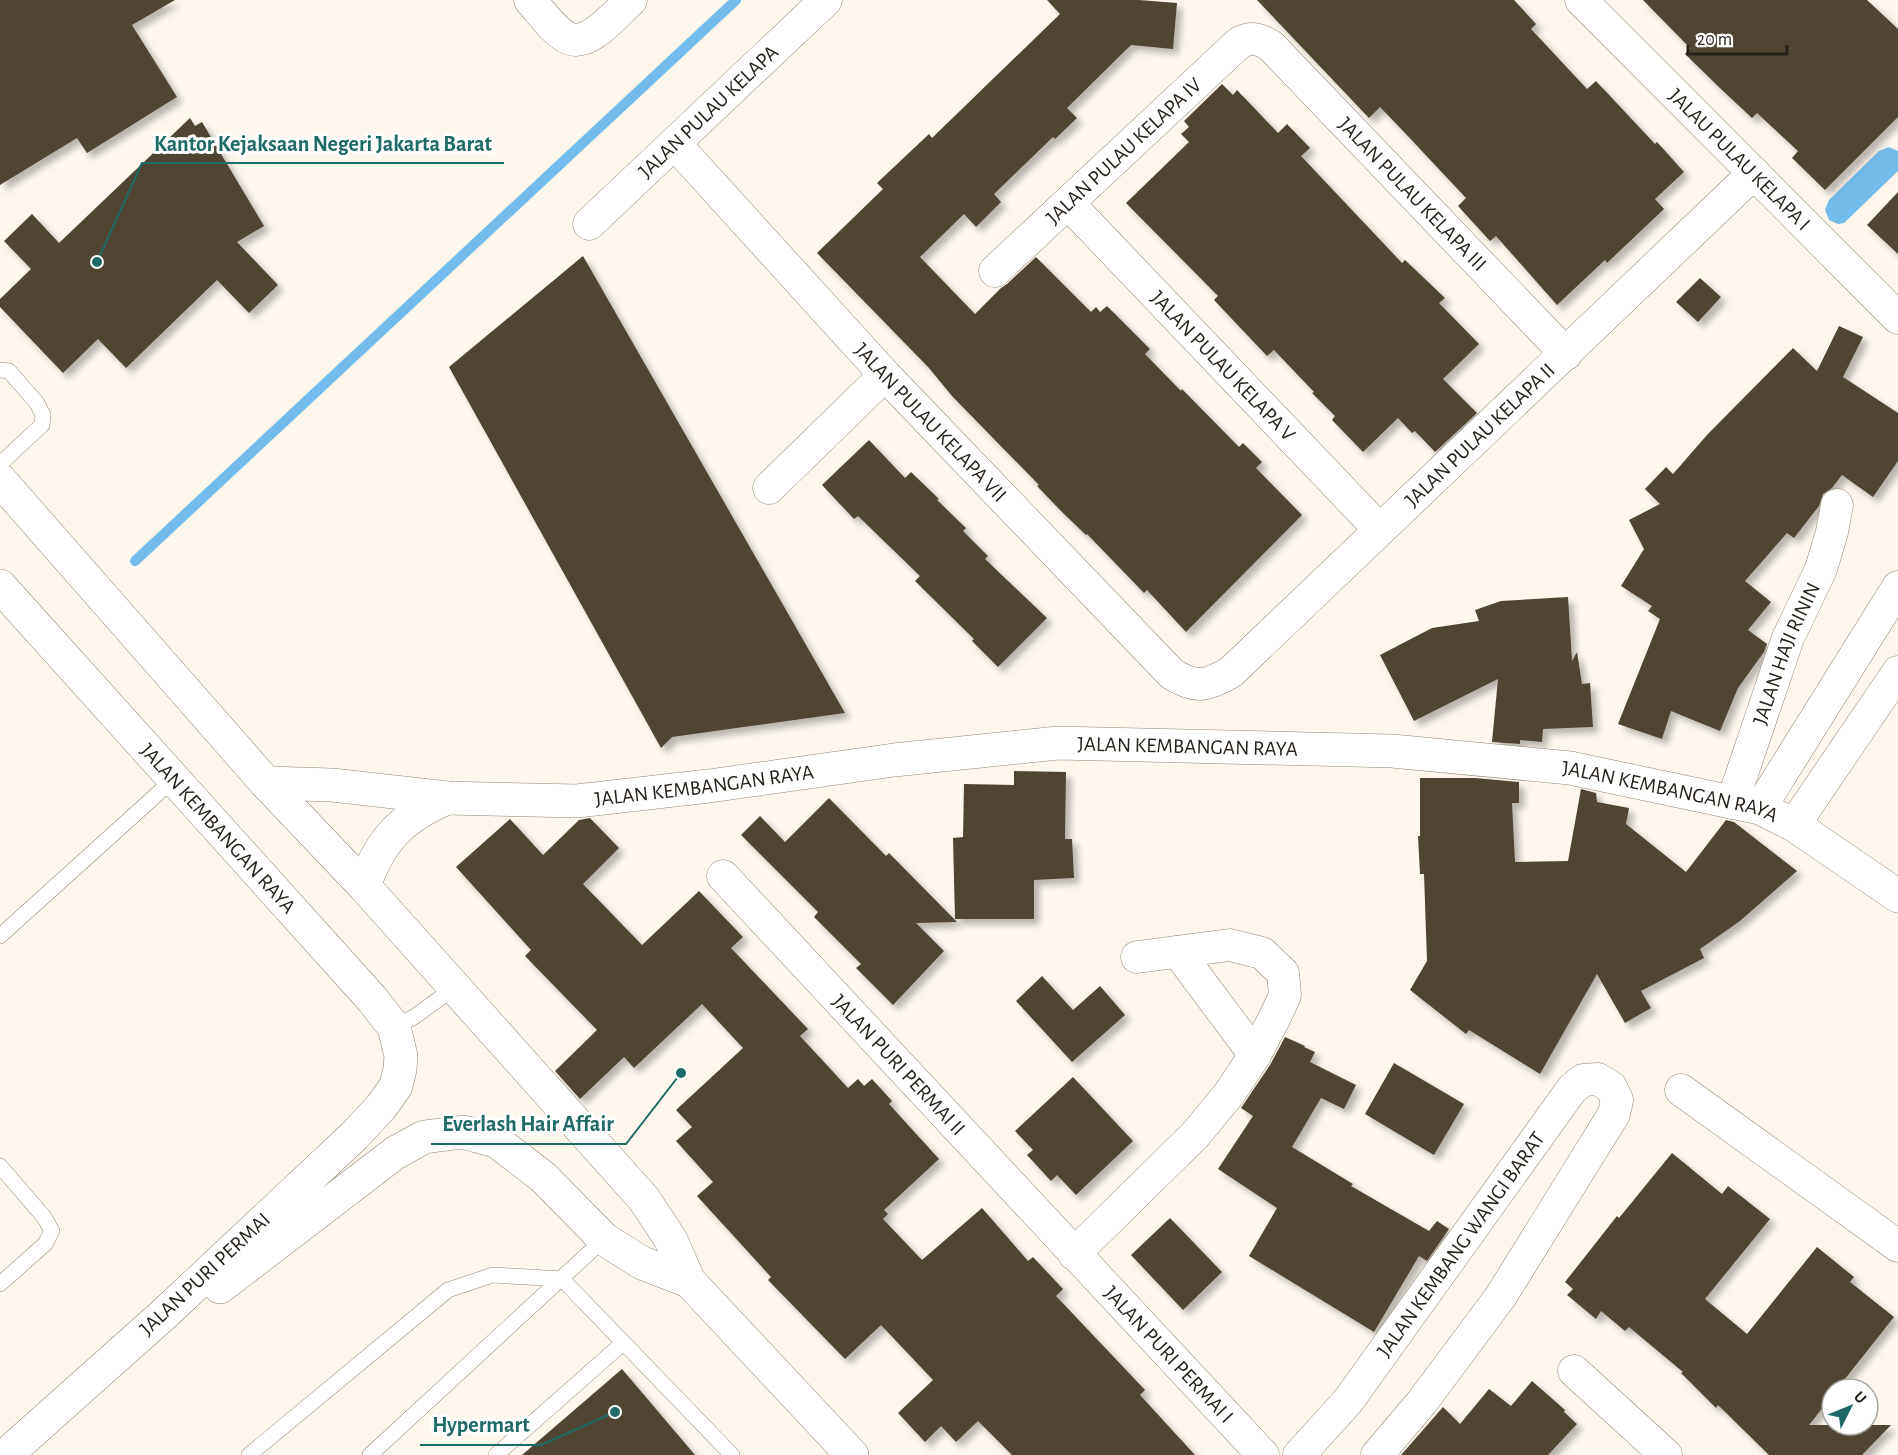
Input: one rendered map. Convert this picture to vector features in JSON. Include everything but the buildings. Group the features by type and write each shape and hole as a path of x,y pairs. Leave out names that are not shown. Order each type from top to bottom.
{"main road":[{"path":"0,480 266,783 364,886 644,1199 671,1240 689,1281 852,1455"},
{"name":"JALAN KEMBANGAN RAYA","path":"0,586 372,999 394,1027 401,1056 396,1086"},
{"name":"JALAN KEMBANGAN RAYA","path":"266,783 332,785 447,798 577,801 709,786 894,759 1058,744 1392,751 1570,768 1746,806 1794,825 1898,896"},
{"name":"JALAN KEMBANGAN RAYA","path":"364,886 377,855 403,822 424,808 447,798"},
{"name":"JALAN PURI PERMAI","path":"6,1455 163,1315 356,1135 396,1086"},
{"path":"163,1315 204,1299 382,1161 424,1137 463,1132 496,1141 543,1177 604,1239 642,1263 689,1281"}],"street":[{"path":"530,0 566,37 574,40 591,37 631,0"},
{"name":"JALAN PULAU KELAPA","path":"589,224 826,0"},
{"name":"JALAU PULAU KELAPA I","path":"1581,0 1898,318"},
{"name":"JALAN PULAU KELAPA IV","path":"995,271 1239,43 1247,39 1255,39"},
{"name":"JALAN PULAU KELAPA III","path":"1255,39 1271,46 1566,354"},
{"name":"JALAN PULAU KELAPA VII","path":"675,144 885,375 1172,674 1185,682 1198,685"},
{"name":"JALAN PULAU KELAPA II","path":"1198,685 1215,682 1231,672 1754,173"},
{"name":"JALAN PULAU KELAPA V","path":"1068,203 1379,529"},
{"path":"769,488 885,375"},
{"name":"JALAN HAJI RININ","path":"1746,806 1788,638 1821,569 1837,505"},
{"path":"1746,806 1898,587"},
{"path":"1794,825 1898,672"},
{"name":"JALAN PURI PERMAI II","path":"723,876 1074,1254"},
{"path":"1074,1254 1195,1135 1229,1094 1255,1055 1285,995 1283,973 1262,952 1230,945 1137,957"},
{"path":"1178,952 1255,1055"},
{"name":"JALAN KEMBANG WANGI BARAT","path":"1299,1455 1348,1401 1572,1089 1583,1080 1598,1079 1611,1087 1617,1100 1614,1114 1501,1296 1422,1402 1377,1455"},
{"path":"1681,1090 1898,1246"},
{"name":"JALAN PURI PERMAI I","path":"1074,1254 1263,1455"},
{"path":"1574,1371 1666,1455"}],"lane":[{"path":"0,370 9,371 37,404 43,415 42,425 0,464"},
{"path":"0,936 174,779"},
{"path":"394,1027 414,1017 454,988"},
{"path":"0,1166 44,1217 52,1230 45,1244 0,1284"},
{"path":"370,1455 604,1239"},
{"path":"249,1455 448,1290 493,1275 562,1279 732,1455"},
{"path":"496,1455 623,1343"}],"water":[{"path":"1889,147 1898,151 1898,171 1844,223 1838,224 1829,220 1825,210 1829,200 1879,151"}],"waterway":[{"path":"135,561 736,0"}],"place":[{"name":"Kantor Kejaksaan Negeri Jakarta Barat","path":"97,262"},
{"name":"Everlash Hair Affair","path":"681,1073"},
{"name":"Hypermart","path":"615,1412"}]}
